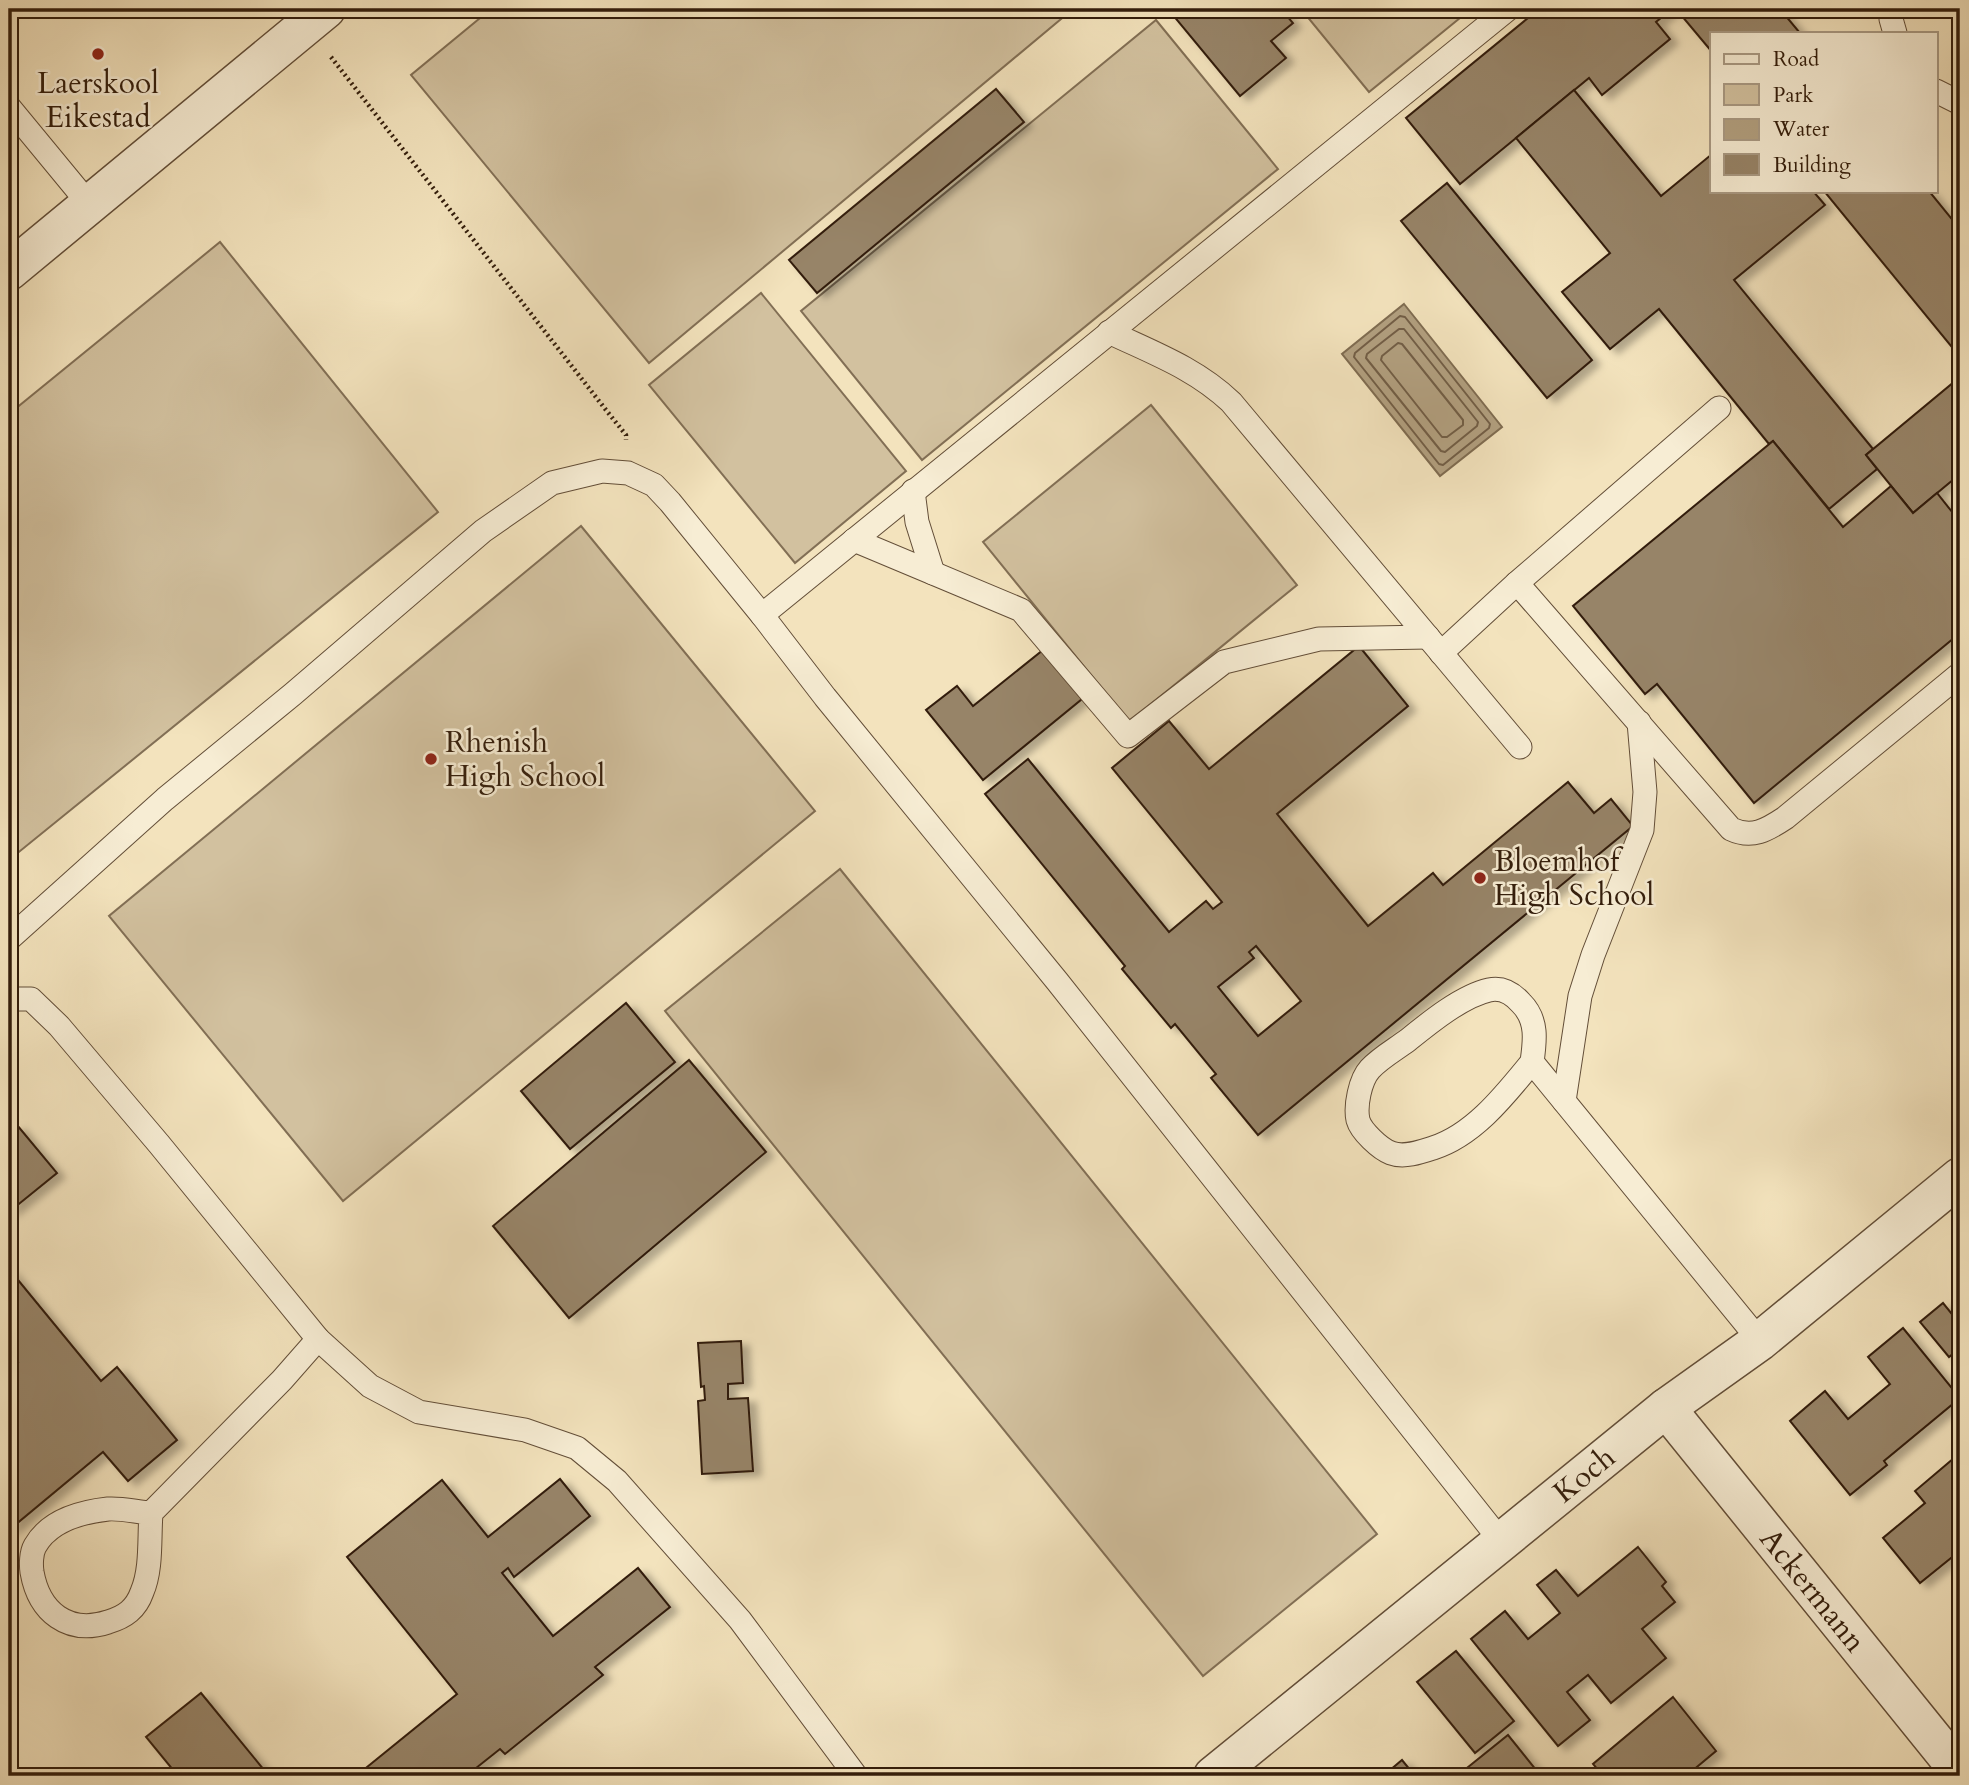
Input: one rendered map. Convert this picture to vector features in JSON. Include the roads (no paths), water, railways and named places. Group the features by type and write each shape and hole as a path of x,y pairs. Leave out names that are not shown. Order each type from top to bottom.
{"street":[{"path":"9,271 326,9"},
{"name":"Koch","path":"1213,1776 1666,1408 1760,1341 1960,1177"},
{"name":"Ackermann","path":"1666,1408 1960,1772"}],"lane":[{"path":"762,615 1508,9"},
{"path":"1892,9 1891,19 1895,32"},
{"path":"1938,92 1960,103"},
{"path":"9,107 89,204"},
{"path":"1109,332 1194,372 1211,383 1231,402 1520,747"},
{"path":"854,540 1021,610 1128,736 1224,662 1319,639 1434,645 1517,583 1719,408"},
{"path":"9,939 165,799 293,694 483,531 552,483 602,471 628,473 654,485 670,502 1065,992 1501,1541"},
{"path":"914,491 917,522 933,573"},
{"path":"1517,583 1731,829 1742,834 1769,829 1785,818 1960,674"},
{"path":"1564,1101 1580,996 1593,955 1642,830 1646,792 1639,722"},
{"path":"1532,1062 1478,1120 1456,1138 1434,1148 1410,1154 1391,1153 1373,1141 1358,1121 1359,1092 1369,1070 1431,1021 1467,999 1490,989 1512,993 1526,1008 1536,1034 1532,1062 1760,1341"},
{"path":"9,999 31,999 59,1026 318,1339 370,1386 419,1412 525,1430 577,1448 617,1481 740,1620 856,1776"},
{"path":"151,1513 111,1509 78,1515 50,1529 34,1548 31,1565 35,1590 48,1611 66,1622 93,1627 132,1611 143,1592 151,1513 282,1380 318,1339"}],"water":[{"path":"1404,304 1502,427 1440,476 1342,354"}],"place":[{"name":"Laerskool Eikestad","path":"98,54"},
{"name":"Rhenish High School","path":"431,759"},
{"name":"Bloemhof High School","path":"1480,878"}]}
